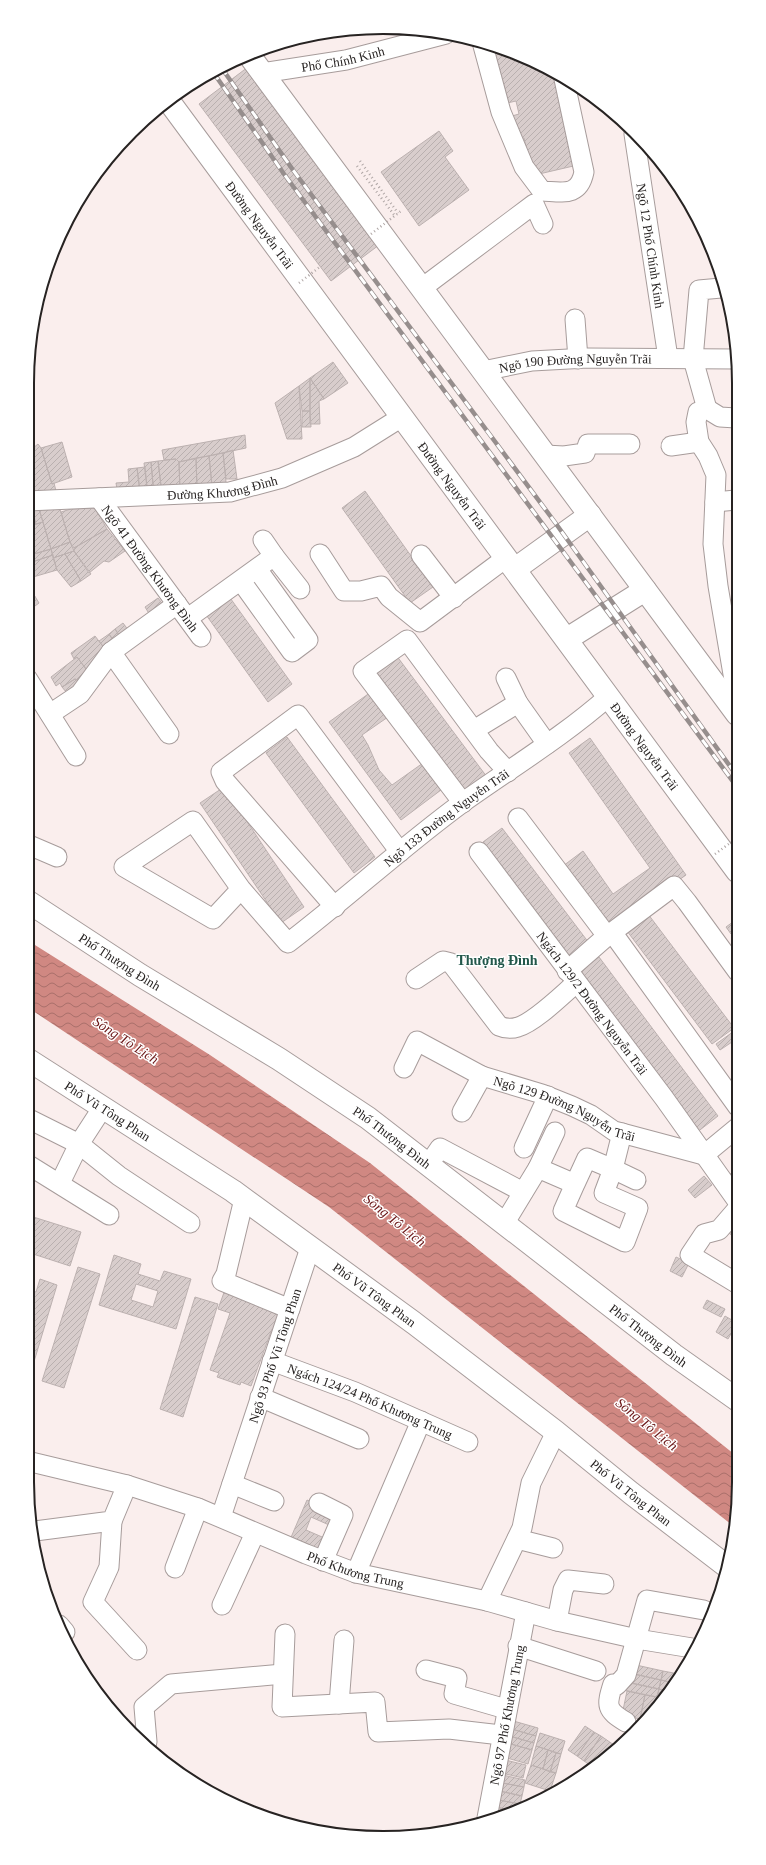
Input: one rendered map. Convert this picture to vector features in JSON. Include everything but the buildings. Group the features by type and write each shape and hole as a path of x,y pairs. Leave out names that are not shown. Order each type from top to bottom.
{"main road":[{"path":"252,60 645,590 731,688"},
{"name":"Đường Nguyễn Trãi","path":"169,107 403,418 732,864"},
{"path":"511,564 590,515"},
{"path":"567,639 645,590"},
{"name":"Phố Thượng Đình","path":"34,906 140,975 279,1059 368,1118 674,1355 732,1396"},
{"name":"Phố Vũ Tông Phan","path":"34,1063 244,1199 556,1432 631,1494 718,1553"}],"street":[{"name":"Phố Chính Kinh","path":"262,73 346,60 430,37"},
{"path":"484,50 504,119 524,167 542,191 567,192 575,190 582,183 584,172 565,86"},
{"name":"Ngõ 12 Phố Chính Kinh","path":"637,144 668,358"},
{"path":"422,288 534,204 543,224"},
{"path":"718,288 699,290 693,359 707,409 720,417 732,418"},
{"path":"575,319 578,359"},
{"name":"Ngõ 190 Đường Nguyễn Trãi","path":"483,371 532,361 668,358 731,359"},
{"path":"707,409 698,412 696,422 699,442 708,456 716,475 714,544 731,688"},
{"name":"Đường Khương Đình","path":"34,501 230,492 282,478 354,447 397,420 403,418"},
{"path":"671,446 699,442"},
{"path":"545,455 564,456 585,453 588,444 630,444"},
{"name":"Ngõ 41 Đường Khương Đình","path":"99,498 202,637"},
{"path":"715,502 732,500"},
{"path":"263,540 300,589"},
{"path":"320,554 344,591 361,591 381,586 389,597 420,622 454,598 511,564"},
{"path":"421,555 454,598"},
{"path":"50,714 80,694 111,652 182,611 241,581 274,556"},
{"path":"241,581 292,652 308,640 257,569"},
{"path":"462,803 363,671 407,640 489,751 508,772"},
{"path":"111,652 169,734"},
{"path":"506,678 518,703 547,744"},
{"path":"34,693 50,714 76,756"},
{"name":"Ngõ 133 Đường Nguyễn Trãi","path":"241,889 288,943 335,907 400,852 462,803 547,744 609,696"},
{"path":"474,730 518,703"},
{"path":"335,907 225,782 221,772 298,715 400,852"},
{"path":"518,818 609,934 732,1099"},
{"path":"193,821 241,889 213,919 124,867 193,821"},
{"path":"34,847 57,857"},
{"name":"Ngách 129/2 Đường Nguyễn Trãi","path":"479,852 732,1194"},
{"path":"416,979 443,961 451,963 500,1026 510,1029 519,1027 530,1021 572,977 609,934 674,886 732,964"},
{"name":"Ngõ 129 Đường Nguyễn Trãi","path":"404,1068 417,1041 482,1076 548,1096 591,1114 614,1131 704,1155"},
{"path":"462,1112 482,1076"},
{"path":"524,1148 548,1096"},
{"path":"60,1183 79,1144 103,1107"},
{"path":"34,1122 79,1144 119,1176 190,1223"},
{"path":"504,1224 538,1168 555,1132"},
{"path":"704,1155 732,1132"},
{"path":"622,1133 613,1169 604,1193 638,1208 625,1242 564,1211 587,1158 613,1169 636,1180"},
{"path":"429,1164 440,1148 523,1192"},
{"path":"538,1168 575,1184"},
{"path":"34,1169 60,1183 109,1215"},
{"path":"244,1199 226,1274 222,1281 290,1309"},
{"path":"732,1215 719,1230 704,1234 690,1255 732,1280"},
{"name":"Ngõ 93 Phố Vũ Tông Phan","path":"221,1517 310,1248"},
{"name":"Ngách 124/24 Phố Khương Trung","path":"272,1361 355,1392 468,1442"},
{"path":"260,1396 359,1439"},
{"path":"356,1573 421,1421"},
{"path":"487,1601 520,1533 531,1483 556,1432"},
{"name":"Phố Khương Trung","path":"34,1463 127,1485 198,1508 323,1561 356,1573 487,1601 557,1621 637,1639 690,1648"},
{"path":"232,1484 274,1501"},
{"path":"127,1485 112,1521 110,1567 93,1602 137,1650"},
{"path":"319,1503 343,1515 323,1561"},
{"path":"175,1568 198,1508"},
{"path":"37,1531 112,1521"},
{"path":"222,1605 256,1533"},
{"path":"520,1533 553,1548"},
{"path":"557,1621 563,1590 568,1580 604,1584"},
{"path":"626,1722 611,1712 608,1702 613,1684 617,1685 626,1675 647,1600 704,1610"},
{"name":"Ngõ 97 Phố Khương Trung","path":"488,1814 501,1735 526,1612"},
{"path":"285,1634 282,1707 375,1702 378,1732 448,1729 501,1735"},
{"path":"339,1704 344,1640"},
{"path":"518,1646 596,1671"},
{"path":"426,1670 457,1678 454,1694 506,1709"},
{"path":"147,1738 144,1707 171,1684 283,1674"}],"path":[{"path":"360,161 400,212"},
{"path":"357,166 395,216"},
{"path":"371,234 400,212"},
{"path":"392,218 400,212"},
{"path":"299,283 321,266"},
{"path":"716,854 732,842"}],"water":[{"name":"Sông Tô Lịch","path":"34,944 210,1055 370,1163 732,1452 729,1523 329,1207 34,1012"}],"railway":[{"path":"225,72 293,170 554,521 732,769"},
{"path":"216,77 284,174 732,780"}],"district":[{"name":"Thượng Đình","path":"497,960"}]}
